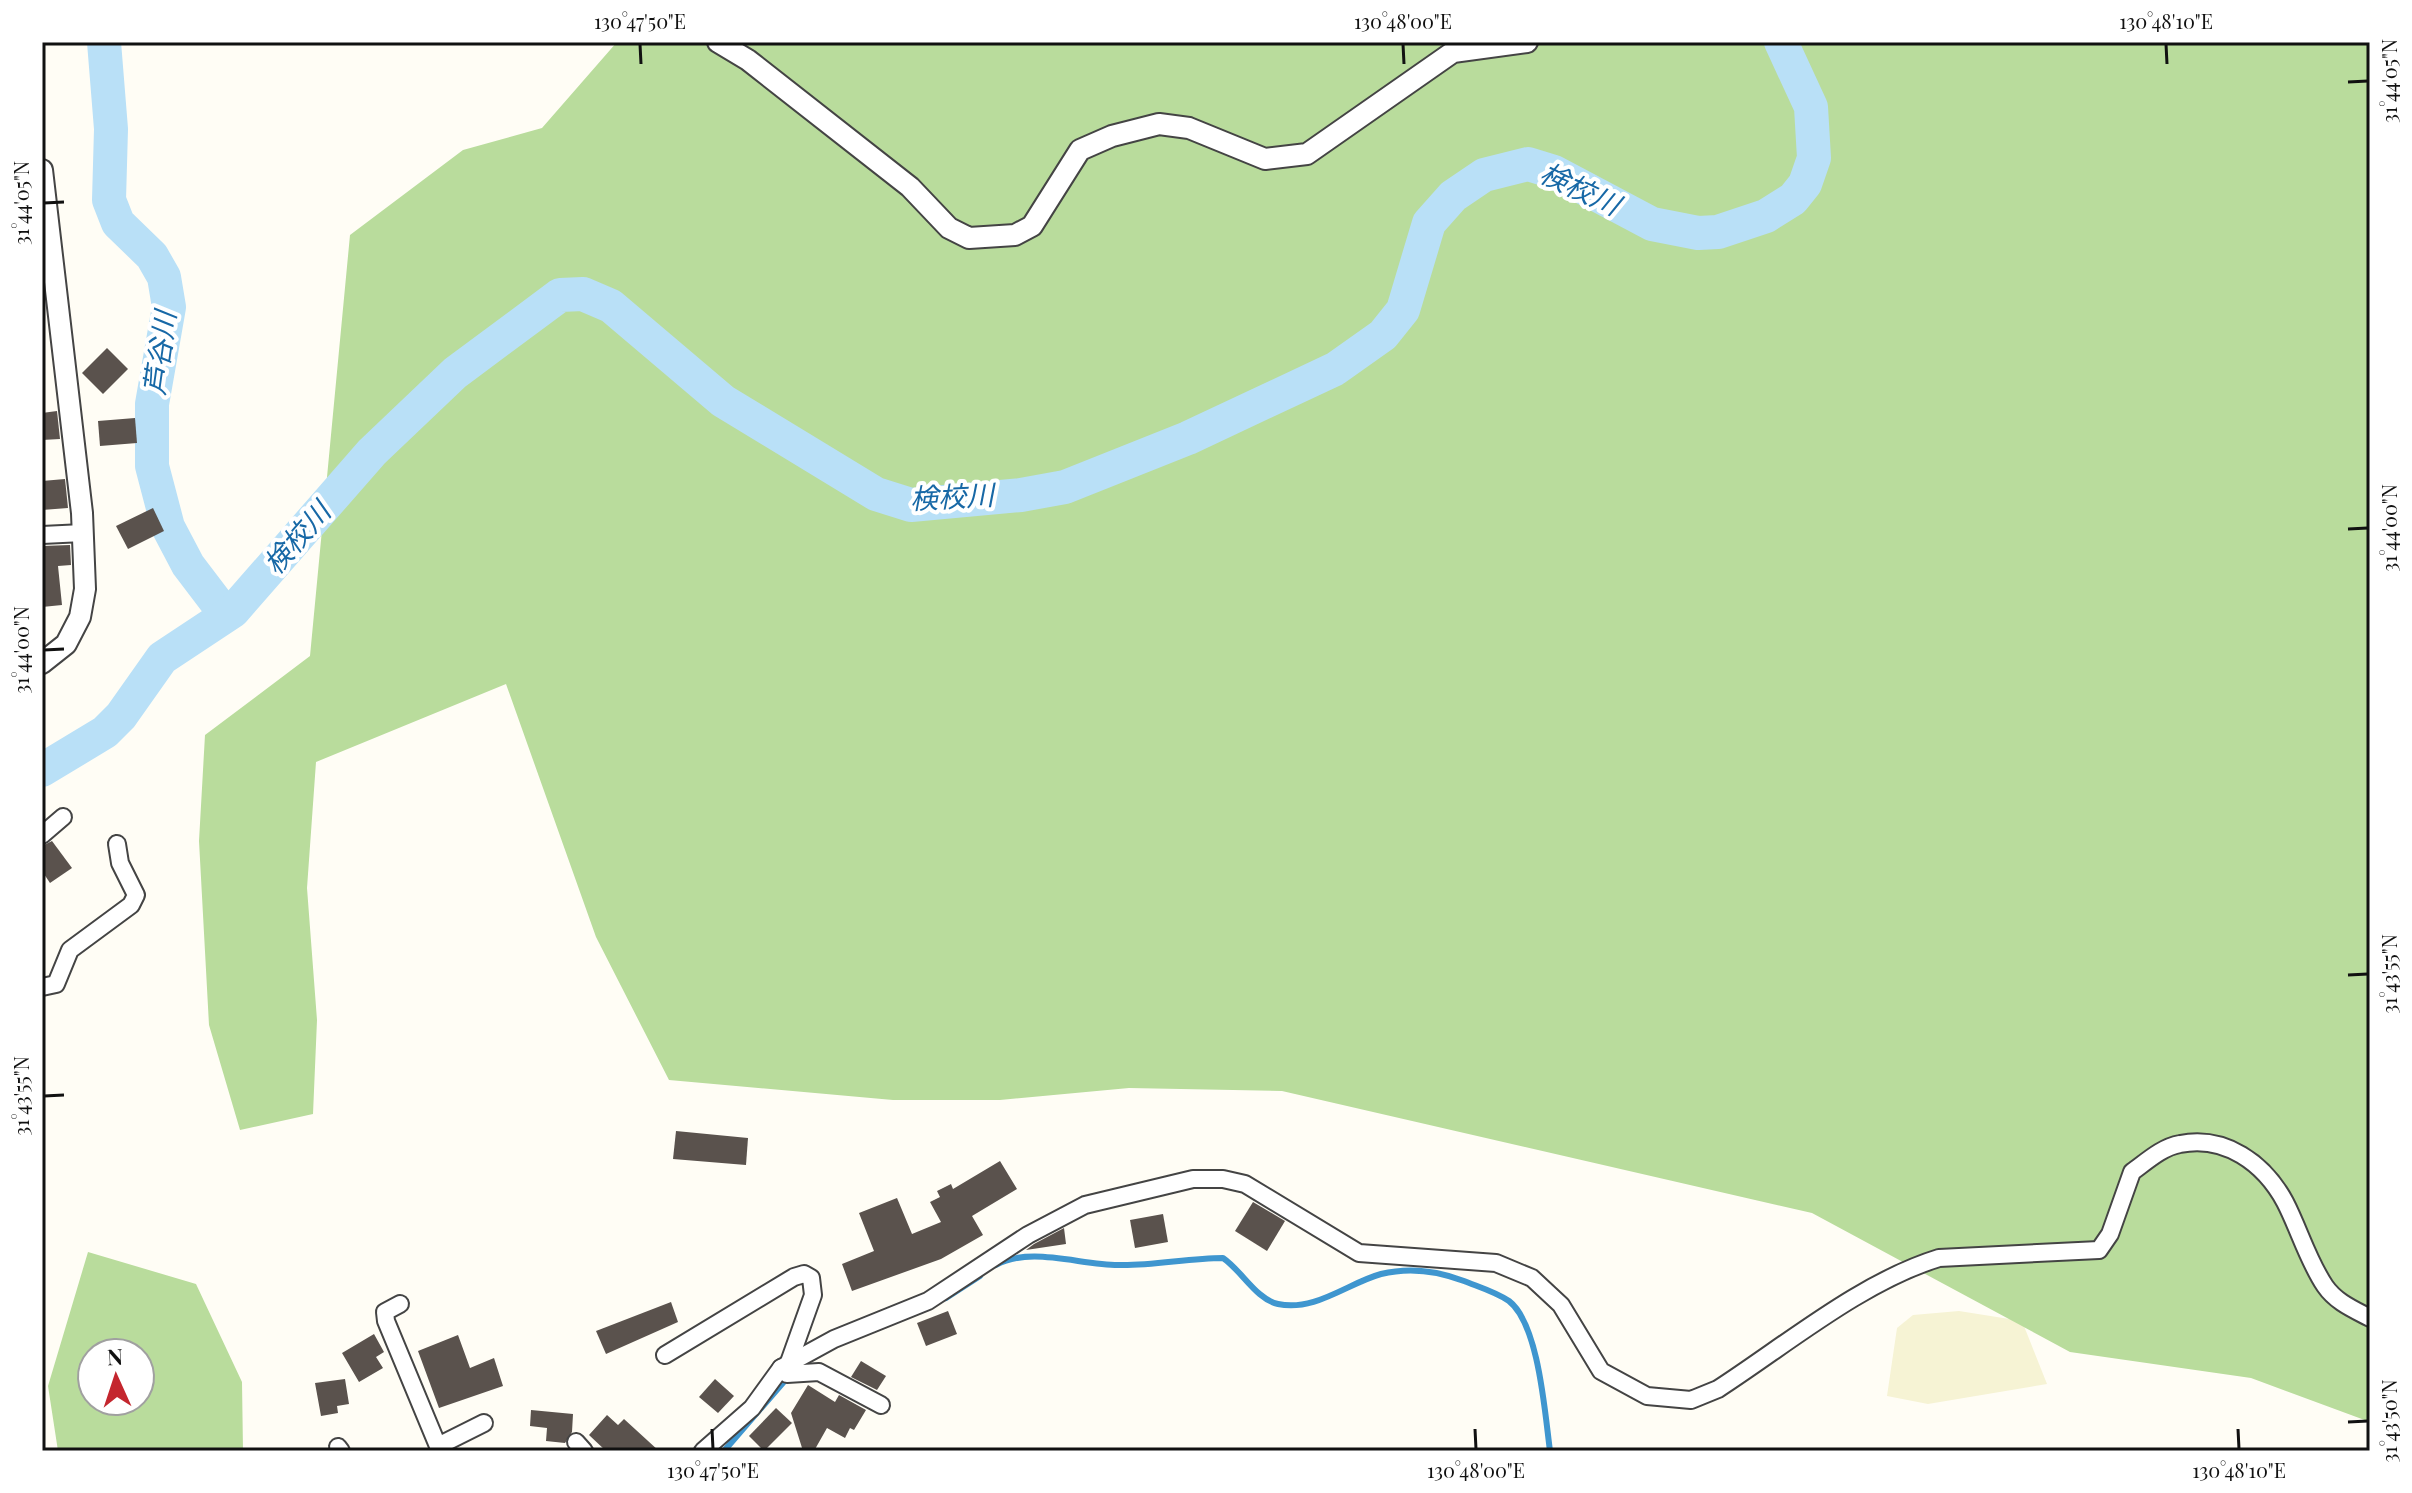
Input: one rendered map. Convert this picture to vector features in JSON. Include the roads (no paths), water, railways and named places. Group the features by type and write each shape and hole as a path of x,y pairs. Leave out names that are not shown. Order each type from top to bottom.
{"street":[{"path":"718,42 748,60 898,177 949,228 969,238 1015,235 1032,226 1080,150 1112,136 1159,124 1189,128 1265,159 1307,154 1453,52 1527,42"},
{"path":"42,170 83,533 85,589 80,617 66,644 42,663"},
{"path":"42,535 83,533"},
{"path":"42,835 63,817"},
{"path":"42,987 56,984 70,950 131,905 136,895 120,863 117,844"},
{"path":"703,1451 752,1408 786,1369 834,1339 928,1301 1028,1235 1085,1205 1193,1179 1223,1179 1245,1184 1359,1253 1496,1263 1532,1278 1561,1305 1601,1371 1647,1396 1691,1400 1718,1389 1886,1279 1925,1262 1939,1258 2099,1250 2110,1234 2132,1172 2179,1144 2217,1142 2254,1162 2271,1179 2324,1285 2338,1301 2370,1318"},
{"path":"665,1355 794,1277 804,1274 811,1278 813,1295 786,1369"},
{"path":"400,1304 385,1312 386,1321 439,1448 484,1423"},
{"path":"786,1369 836,1379 881,1405"}],"waterway":[{"name":"芦谷川","path":"104,42 111,129 109,200 118,223 152,256 164,277 169,307 152,404 152,466 168,527 188,565 226,615"},
{"name":"検校川","path":"42,770 105,732 121,716 162,658 233,611 372,452 455,373 560,295 583,294 611,306 723,401 876,494 911,505 1021,495 1065,487 1188,438 1335,369 1383,335 1403,310 1429,223 1453,196 1484,175 1528,164 1554,172 1652,224 1698,233 1718,232 1766,216 1793,199 1805,184 1814,158 1811,107 1781,42"},
{"path":"996,1265 1024,1257 1118,1265 1223,1258 1263,1297 1278,1304 1292,1305 1318,1300 1369,1278 1392,1272 1423,1271 1454,1278 1504,1298 1519,1313 1534,1349 1539,1371 1550,1451"},
{"path":"946,1298 980,1276"},
{"path":"724,1451 788,1377"}]}
